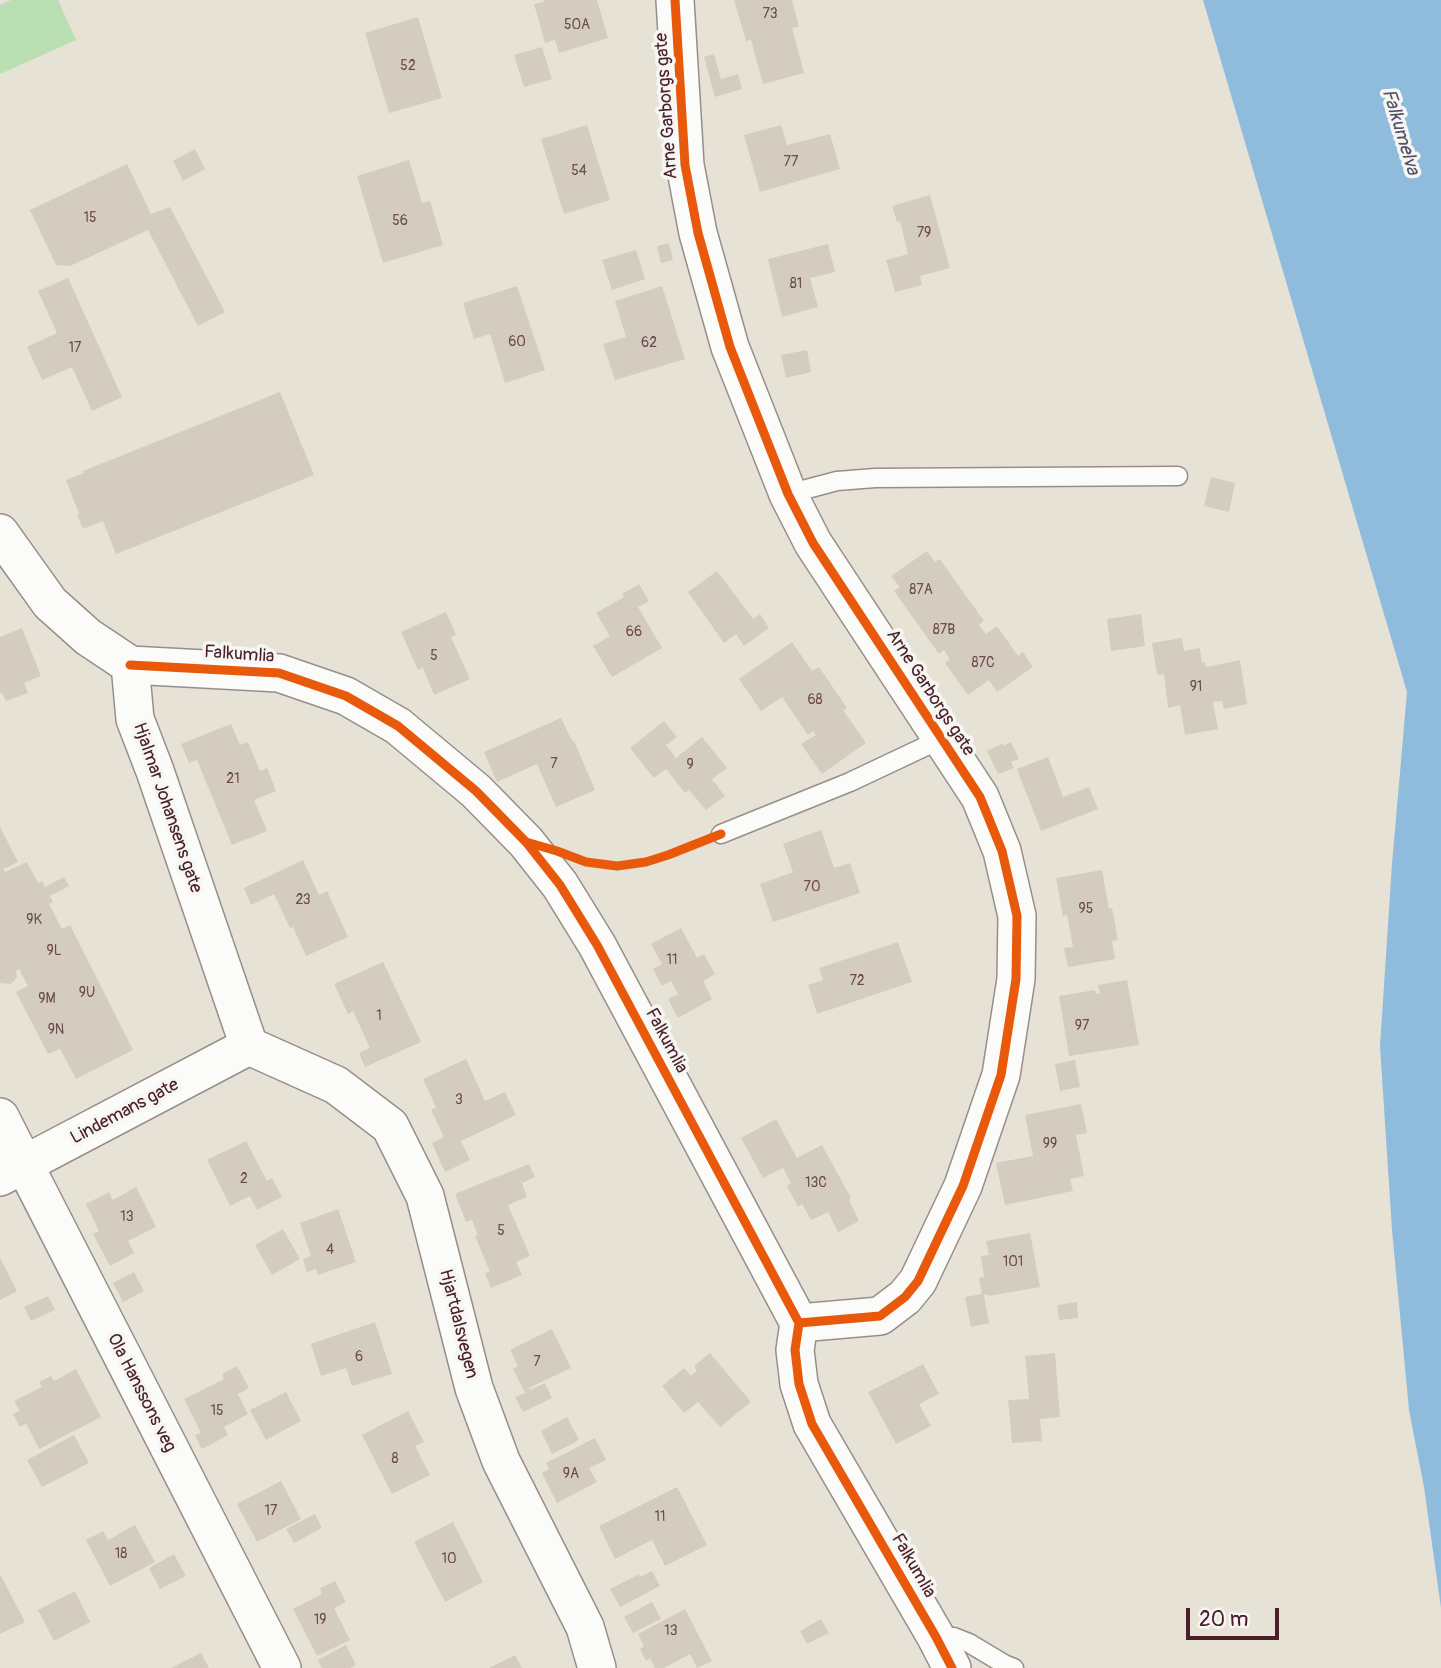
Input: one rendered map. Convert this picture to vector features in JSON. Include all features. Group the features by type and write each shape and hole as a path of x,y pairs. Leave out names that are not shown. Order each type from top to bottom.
{"street":[{"name":"Arne Garborgs gate","path":"675,0 685,165 698,233 730,347 788,494 813,543 980,797 1002,851 1017,916 1016,979 1002,1075 963,1186 918,1281 905,1297 880,1316 799,1323"},
{"path":"0,533 50,603 88,637 130,665"},
{"name":"Hjalmar Johansens gate","path":"130,665 135,719 249,1046"},
{"name":"Falkumlia","path":"130,665 279,673 346,696 398,726 477,791 526,842 561,885 597,944 799,1323 795,1350 799,1384 812,1423 944,1653"},
{"name":"Lindemans gate","path":"12,1171 249,1046"},
{"name":"Hjartdalsvegen","path":"249,1046 336,1085 390,1126 425,1196 474,1388 501,1461 584,1627 597,1668"},
{"name":"Ola Hanssons veg","path":"0,1117 12,1171 282,1668"}],"lane":[{"path":"788,494 837,481 875,478 1178,476"},
{"path":"721,834 850,782 941,739"},
{"path":"944,1653 954,1637 1014,1668"}],"green space":[{"path":"11,0 58,0 76,40 0,74 0,5"}],"water":[{"name":"Falkumelva","path":"1203,0 1441,0 1441,1608 1424,1487 1409,1410 1392,1230 1380,1046 1407,692"}],"building":[{"path":"543,0 597,0 608,38 559,53 555,40 545,43 534,4 544,2"},
{"path":"734,0 792,0 799,27 792,28 804,73 763,84 751,40 746,41"},
{"path":"418,17 442,98 389,113 365,33"},
{"path":"542,47 552,79 524,87 514,55"},
{"path":"714,54 721,79 738,74 742,89 715,97 704,57"},
{"path":"587,125 610,200 564,214 541,139"},
{"path":"781,125 787,145 830,134 840,169 760,192 744,135"},
{"path":"195,149 205,169 183,181 173,161"},
{"path":"409,160 422,203 430,201 443,245 383,263 357,176"},
{"path":"127,164 151,214 170,207 225,312 198,326 148,230 70,266 56,265 30,210"},
{"path":"930,195 950,268 920,276 922,285 895,292 886,260 908,254 900,221 897,222 892,206"},
{"path":"669,243 673,260 661,263 657,246"},
{"path":"828,244 835,272 810,278 818,307 782,317 768,259"},
{"path":"636,250 645,279 612,290 602,260"},
{"path":"68,278 122,397 92,411 72,367 42,380 27,347 57,333 38,291"},
{"path":"517,286 545,370 505,383 490,334 474,339 463,303"},
{"path":"662,286 685,359 615,380 603,344 626,337 615,301"},
{"path":"807,350 811,372 786,378 781,355"},
{"path":"280,392 314,475 116,554 103,521 83,529 66,480"},
{"path":"1211,477 1235,483 1229,512 1204,506"},
{"path":"927,551 935,562 940,559 984,621 979,625 986,634 997,626 1018,656 1023,652 1033,667 997,692 989,680 968,695 945,663 950,659 944,650 939,654 894,591 900,587 891,576"},
{"path":"717,571 753,619 760,614 769,628 744,646 736,634 724,643 688,592"},
{"path":"639,584 649,601 638,607 662,648 612,677 593,646 610,636 596,613 624,597 622,594"},
{"path":"446,612 456,635 451,637 470,679 434,695 423,668 418,670 401,632"},
{"path":"1141,614 1145,646 1111,651 1107,619"},
{"path":"22,628 41,676 24,683 28,693 6,701 0,693 0,637"},
{"path":"1182,638 1184,651 1200,648 1202,663 1205,662 1206,667 1240,660 1247,704 1224,709 1222,701 1213,702 1218,729 1185,735 1180,705 1168,708 1164,674 1157,675 1152,643"},
{"path":"792,642 812,671 819,667 847,708 843,710 866,743 822,774 801,744 816,735 813,731 808,735 782,697 761,711 739,679"},
{"path":"561,718 595,790 556,807 537,764 497,782 484,752"},
{"path":"664,721 677,737 666,745 676,758 702,737 727,768 712,779 725,796 706,810 689,790 685,793 666,769 654,778 630,748"},
{"path":"231,724 240,745 248,742 260,771 267,768 276,791 254,800 267,831 232,845 197,760 189,763 181,744"},
{"path":"1011,742 1019,759 1011,762 1014,768 998,774 987,751"},
{"path":"1048,757 1063,797 1089,787 1098,809 1041,831 1017,769"},
{"path":"0,827 18,862 3,869 5,872 27,862 38,883 42,881 45,887 64,877 69,886 50,896 53,902 49,904 62,929 70,925 133,1050 76,1079 60,1049 48,1054 16,992 28,986 19,969 11,984 0,983"},
{"path":"821,830 834,868 850,863 860,893 773,922 760,884 793,872 783,844"},
{"path":"303,860 319,895 327,891 348,937 306,956 274,894 251,905 244,888"},
{"path":"1102,870 1118,940 1112,941 1115,959 1068,967 1064,948 1073,947 1067,915 1063,916 1056,878"},
{"path":"681,928 697,958 704,954 715,974 703,981 712,999 678,1018 668,999 678,994 671,981 662,986 653,969 662,964 651,944"},
{"path":"898,942 912,982 817,1014 808,985 823,980 819,968"},
{"path":"383,962 421,1042 365,1067 359,1053 370,1048 353,1011 348,1014 334,984"},
{"path":"1127,980 1139,1045 1069,1056 1059,996 1095,990 1096,994 1100,993 1098,985"},
{"path":"466,1059 485,1101 505,1092 516,1115 461,1141 470,1160 445,1172 432,1143 444,1137 431,1110 436,1107 423,1079"},
{"path":"1075,1060 1080,1087 1060,1091 1055,1064"},
{"path":"1081,1104 1087,1133 1076,1135 1084,1176 1070,1179 1073,1191 1005,1205 996,1163 1033,1156 1025,1115"},
{"path":"776,1119 797,1158 822,1145 851,1198 849,1200 859,1221 838,1232 828,1212 811,1220 802,1204 798,1207 787,1186 791,1183 783,1168 763,1178 741,1138"},
{"path":"246,1141 267,1181 272,1178 282,1197 257,1210 250,1196 230,1206 207,1160"},
{"path":"529,1164 535,1177 522,1183 527,1197 508,1205 530,1256 516,1262 522,1275 491,1288 485,1273 490,1272 475,1236 478,1235 472,1220 466,1222 455,1194"},
{"path":"136,1187 156,1227 128,1241 134,1253 110,1266 93,1234 99,1231 86,1204 109,1192 113,1200"},
{"path":"338,1209 356,1262 318,1275 316,1269 307,1272 303,1259 311,1256 300,1223"},
{"path":"283,1229 300,1259 272,1275 255,1245"},
{"path":"1030,1233 1040,1287 984,1295 989,1323 971,1327 965,1297 982,1294 979,1278 984,1277 981,1256 989,1255 986,1241"},
{"path":"0,1258 17,1291 0,1300"},
{"path":"134,1272 144,1291 123,1302 113,1283"},
{"path":"48,1296 55,1310 31,1321 24,1307"},
{"path":"1077,1302 1078,1318 1059,1320 1057,1305"},
{"path":"375,1322 392,1374 352,1386 346,1368 321,1376 311,1344"},
{"path":"552,1329 571,1368 529,1388 530,1390 545,1383 552,1398 523,1412 515,1397 525,1393 513,1369 518,1366 510,1350"},
{"path":"710,1353 751,1402 720,1427 698,1402 684,1413 662,1386 684,1368 691,1376 697,1371 694,1366"},
{"path":"1055,1353 1060,1417 1040,1419 1042,1441 1012,1443 1008,1400 1029,1399 1025,1356"},
{"path":"923,1364 939,1394 919,1404 931,1426 896,1444 868,1392"},
{"path":"237,1366 249,1388 238,1394 248,1414 224,1427 228,1435 202,1449 195,1435 201,1433 184,1399 224,1379 222,1374"},
{"path":"76,1369 101,1417 39,1449 26,1423 20,1427 13,1414 20,1411 14,1401 42,1387 39,1382 51,1376 54,1381"},
{"path":"286,1392 301,1421 266,1440 250,1410"},
{"path":"408,1411 424,1442 415,1446 430,1475 392,1494 362,1435"},
{"path":"567,1417 579,1440 552,1454 541,1431"},
{"path":"74,1435 89,1463 42,1487 27,1460"},
{"path":"595,1438 606,1460 589,1468 597,1482 557,1503 542,1473 549,1469 546,1463"},
{"path":"281,1481 301,1519 257,1542 237,1504"},
{"path":"677,1487 707,1545 665,1566 652,1540 615,1559 599,1526"},
{"path":"315,1514 322,1528 294,1543 286,1529"},
{"path":"453,1522 483,1582 445,1602 414,1542"},
{"path":"135,1525 155,1562 110,1586 86,1540 103,1531 108,1540"},
{"path":"174,1554 186,1576 160,1589 149,1568"},
{"path":"652,1571 660,1586 620,1607 610,1589 639,1574 640,1577"},
{"path":"0,1574 25,1622 0,1634"},
{"path":"335,1581 346,1602 334,1608 350,1640 317,1656 293,1609 322,1594 320,1588"},
{"path":"75,1591 90,1622 54,1641 38,1610"},
{"path":"652,1602 661,1619 633,1633 624,1617"},
{"path":"685,1609 712,1661 697,1668 690,1654 664,1668 655,1668 650,1658 646,1661 640,1649 644,1646 638,1634"},
{"path":"821,1619 829,1633 807,1644 800,1631"},
{"path":"346,1645 356,1665 350,1668 322,1668 318,1660"},
{"path":"201,1653 209,1668 171,1668"},
{"path":"515,1655 522,1668 489,1668"}],"cycle path":[{"path":"675,0 685,165 698,233 730,347 788,494 813,543 980,797 1002,851 1017,916 1016,979 1001,1075 963,1186 918,1281 905,1297 880,1316 799,1323"},
{"path":"130,665 279,673 346,696 398,726 476,791 526,842 560,885 597,945 799,1323 795,1350 799,1384 812,1424 952,1668"},
{"path":"526,842 586,862 617,866 646,862 721,834"}]}
